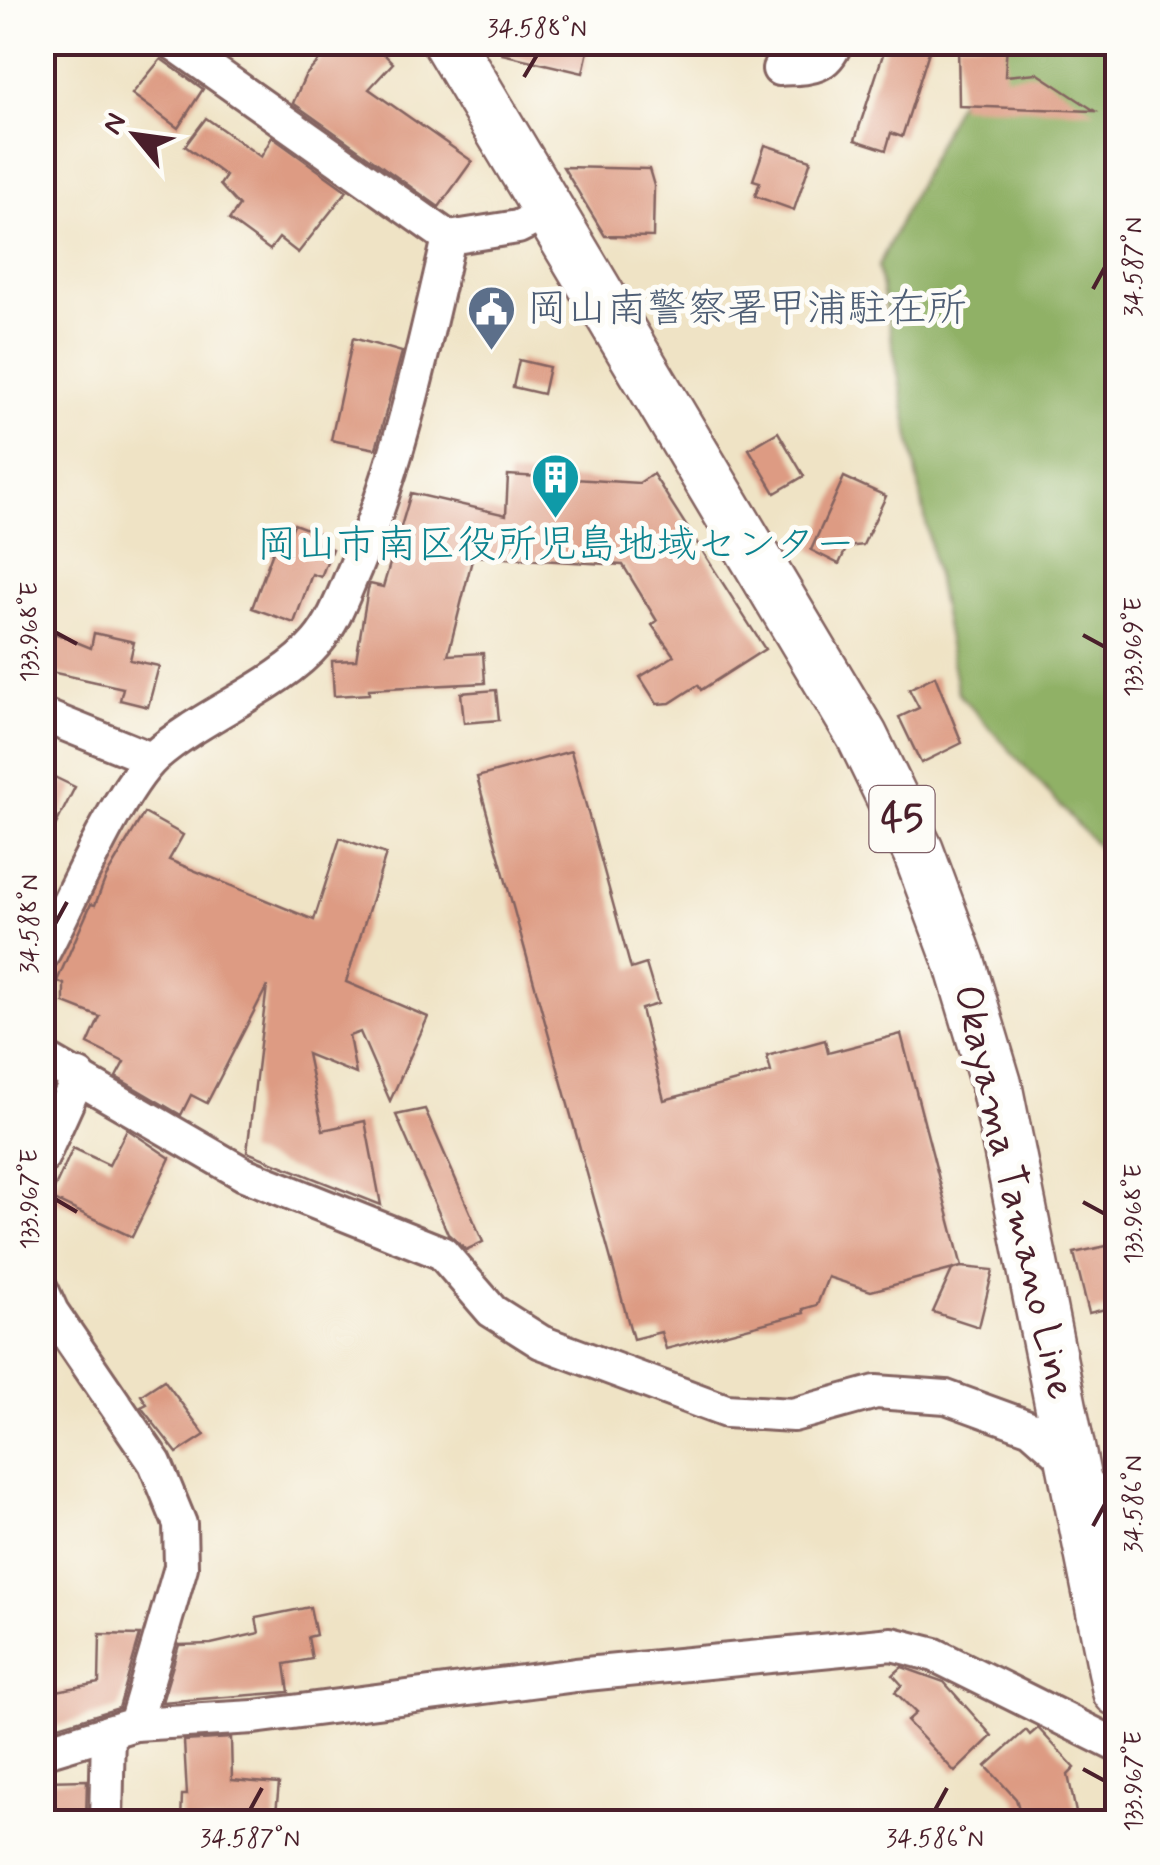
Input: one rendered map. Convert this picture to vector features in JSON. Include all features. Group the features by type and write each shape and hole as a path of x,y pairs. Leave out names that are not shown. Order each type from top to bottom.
{"main road":[{"name":"Okayama Tamano Line","path":"448,42 862,736 918,851 960,964 996,1084 1118,1691"}],"street":[{"path":"172,42 449,238 518,228 550,211"},
{"path":"779,68 818,66 830,58 836,42"},
{"path":"42,955 118,810 151,759 292,663 316,644 334,618 396,461 449,238"},
{"path":"42,715 151,759"},
{"path":"42,1057 244,1174 442,1253 492,1311 541,1342 726,1411 794,1415 876,1392 946,1397 1031,1428 1074,1466 1118,1524"},
{"path":"42,1158 79,1076"},
{"path":"42,1290 52,1312 155,1463 180,1524 181,1567 122,1728 106,1822"},
{"path":"42,1752 122,1728 254,1717 576,1674 892,1644 935,1655 1118,1746"}],"green space":[{"path":"982,43 1117,43 1117,868 958,693 878,267 981,54"}],"building":[{"path":"336,42 372,42 393,63 369,89 472,161 439,207 293,103 305,76"},
{"path":"503,42 590,42 583,73 502,54"},
{"path":"887,42 932,42 902,137 891,133 886,150 855,140"},
{"path":"958,42 1007,42 1005,76 1037,73 1095,111 959,106"},
{"path":"161,59 203,89 178,128 132,94"},
{"path":"206,118 261,157 272,137 347,191 298,253 279,238 270,250 229,220 239,206 220,185 226,176 185,146"},
{"path":"765,145 811,160 794,210 755,196 760,182 753,180"},
{"path":"563,167 649,169 654,186 653,237 605,236"},
{"path":"353,338 402,352 376,449 331,440"},
{"path":"519,360 549,367 543,394 513,387"},
{"path":"778,432 804,476 775,493 749,449"},
{"path":"653,474 765,649 701,690 698,685 670,703 657,704 640,677 674,656 652,625 657,621 623,565 473,556 448,655 483,653 485,683 369,689 369,694 334,696 332,661 356,660 368,589 370,584 383,587 411,493 506,515 508,475 639,483"},
{"path":"844,477 886,496 863,545 847,547 839,564 811,550"},
{"path":"294,524 323,535 319,544 332,549 321,577 312,574 294,623 252,608 280,532 289,536"},
{"path":"42,628 91,648 94,633 134,642 130,660 159,666 148,707 120,700 123,688 42,670"},
{"path":"935,676 962,743 921,763 899,717 919,708 909,689"},
{"path":"496,690 499,720 464,723 461,693"},
{"path":"571,751 631,969 646,964 658,1004 641,1009 664,1100 771,1072 767,1056 825,1040 828,1053 901,1034 962,1267 993,1270 979,1327 933,1312 952,1270 961,1267 871,1291 828,1277 817,1305 803,1309 804,1313 666,1349 661,1332 633,1339 477,777"},
{"path":"42,771 75,787 42,852"},
{"path":"144,813 183,835 169,860 314,920 340,838 386,854 346,982 428,1017 390,1101 360,1032 349,1036 356,1074 307,1054 323,1130 365,1121 381,1205 247,1152 267,986 207,1103 191,1095 181,1115 116,1077 124,1062 88,1044 100,1017 64,1003 64,984 57,981 91,904 95,905 106,877"},
{"path":"425,1109 483,1242 466,1250 448,1234 396,1115"},
{"path":"127,1129 170,1158 132,1237 50,1198 73,1148 109,1165"},
{"path":"1111,1245 1118,1306 1089,1313 1074,1253"},
{"path":"164,1380 205,1435 177,1453 141,1407 147,1404 141,1395"},
{"path":"310,1607 316,1635 308,1637 312,1659 285,1664 289,1692 162,1702 179,1645 211,1644 259,1633 256,1618"},
{"path":"100,1634 140,1635 119,1708 52,1728 46,1693 99,1683"},
{"path":"902,1667 944,1682 992,1736 955,1772 907,1721 916,1713 895,1692 902,1685 893,1675"},
{"path":"1038,1728 1075,1768 1068,1775 1078,1822 1023,1822 1016,1799 986,1766 1026,1730 1030,1735"},
{"path":"231,1738 232,1780 279,1784 275,1822 181,1822 182,1795 187,1795 184,1741"},
{"path":"87,1780 86,1822 46,1822 45,1781"}],"place":[{"name":"岡山南警察署甲浦駐在所","path":"492,352"},
{"name":"岡山市南区役所児島地域センター","path":"556,520"}]}
